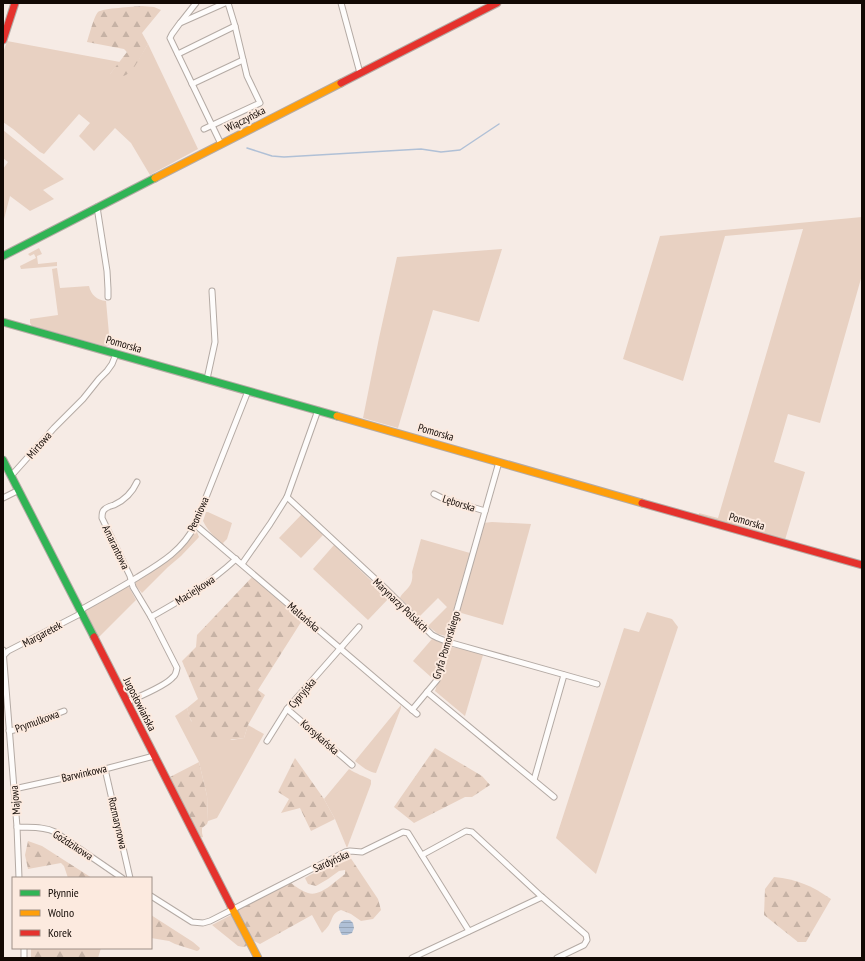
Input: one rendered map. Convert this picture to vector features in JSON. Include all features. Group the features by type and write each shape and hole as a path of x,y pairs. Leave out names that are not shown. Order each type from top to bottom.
{"street":[{"path":"3,40 15,3"},
{"path":"196,3 171,36 171,40 221,144"},
{"path":"180,23 225,3"},
{"path":"204,129 260,103 249,80 228,3"},
{"path":"341,3 360,73"},
{"name":"Wiączyńska","path":"3,256 497,3"},
{"path":"178,54 235,26"},
{"path":"192,84 243,60"},
{"path":"97,207 107,271 108,297"},
{"path":"207,379 216,342 212,291"},
{"name":"Pomorska","path":"3,322 862,565"},
{"name":"Mirtowa","path":"11,476 67,414 83,399 112,364 116,354"},
{"name":"Peoniowa","path":"81,612 84,608 164,561 186,540 195,525 248,391"},
{"path":"242,564 288,497 318,410"},
{"name":"Jugosłowiańska","path":"3,460 258,958"},
{"name":"Gryfa Pomorskiego","path":"499,462 437,680 427,692 554,797"},
{"name":"Amarantowa","path":"132,581 102,518 102,515 104,510 127,497 138,482"},
{"path":"3,498 19,490"},
{"name":"Lęborska","path":"434,494 442,498 485,511"},
{"name":"Marynarzy Polskich","path":"288,497 385,588 432,635 448,642 597,684"},
{"name":"Maltańska","path":"195,525 417,714"},
{"name":"Maciejkowa","path":"151,617 195,592 215,578 236,559"},
{"path":"127,702 169,681 174,677 177,668 151,617 133,587 132,581"},
{"name":"Margaretek","path":"3,656 81,612"},
{"name":"Cypryjska","path":"267,741 288,709 359,627"},
{"name":"Majowa","path":"3,650 17,827 19,877"},
{"path":"534,780 564,675"},
{"path":"412,710 427,692"},
{"name":"Korsykańska","path":"288,709 352,765"},
{"name":"Prymulkowa","path":"9,731 64,711"},
{"name":"Barwinkowa","path":"14,789 105,769 154,756"},
{"name":"Rozmarynowa","path":"105,769 130,877"},
{"name":"Goździkowa","path":"17,827 43,828 50,830 121,877"},
{"path":"422,854 466,831 472,832 542,897 586,935 587,940 584,945 556,958"},
{"name":"Sardyńska","path":"233,909 345,852 362,852 405,832 408,833 422,854 469,931"},
{"path":"152,897 195,923 206,922 233,909"},
{"path":"412,958 542,897"}],"green space":[{"path":"142,6 154,7 161,10 142,33 148,44 130,72 123,76 110,74 127,52 124,49 87,42 95,18 98,12 101,11"},
{"path":"7,41 120,62 110,74 136,64 148,44 198,149 150,175 131,143 115,128 94,151 79,136 90,123 79,114 44,154 40,152 3,122 3,53"},
{"path":"3,130 64,179 43,190 54,199 30,211 10,196 3,223 3,169 8,162 3,158"},
{"path":"862,217 862,275 820,423 788,414 774,462 805,472 785,540 699,515 699,513 718,518 803,229 725,236 683,381 623,359 660,236"},
{"path":"39,248 42,254 37,256 38,264 57,262 57,266 21,269 20,266 36,258 34,254 30,256 28,254"},
{"path":"502,249 479,322 433,310 398,428 363,418 397,257"},
{"path":"57,268 60,288 89,286 91,292 95,296 100,300 106,301 110,345 105,346 32,326 30,319 58,315 52,269"},
{"path":"206,512 232,523 227,539 223,543 225,546 212,535 205,525 203,521"},
{"path":"302,514 323,535 301,558 279,538"},
{"path":"483,523 531,524 503,625 458,612"},
{"path":"195,532 197,532 199,537 142,593 136,586 136,582 171,559 178,553"},
{"path":"421,539 470,553 446,636 438,634 428,626 447,607 438,598 419,617 400,598 411,582 412,572"},
{"path":"334,545 389,598 368,620 313,569"},
{"path":"253,576 303,619 258,690 265,695 248,725 244,738 214,738 201,732 195,727 191,720 187,708 198,699 182,661 196,647 197,635"},
{"path":"126,586 129,587 136,600 98,638 84,612 86,609"},
{"path":"647,612 672,619 678,627 596,874 556,838 624,628 639,632"},
{"path":"432,639 444,645 434,678 413,661"},
{"path":"452,647 483,655 465,716 435,691 448,648"},
{"path":"401,705 376,773 367,770 355,761"},
{"path":"187,708 191,721 232,740 244,738 248,725 264,734 217,818 208,821 207,796 199,762 175,716"},
{"path":"435,748 482,776 490,785 472,797 465,797 414,823 394,807"},
{"path":"295,758 324,799 335,819 311,831 300,808 281,813 289,799 278,792"},
{"path":"199,762 207,796 208,821 202,828 203,837 200,838 198,837 168,778"},
{"path":"349,769 371,780 371,784 347,848 335,819 324,799"},
{"path":"28,841 42,846 90,877 68,877 64,866 61,863 28,869 25,855"},
{"path":"350,857 378,899 381,910 373,919 361,921 351,914 341,910 334,914 329,925 322,933 312,915 260,944 250,937 238,912 238,908 291,883 308,893 313,894 323,891 345,874 345,870 339,871 316,886 308,884 305,878"},
{"path":"774,877 790,879 804,884 831,899 806,942 798,942 764,915 765,889"},
{"path":"231,915 247,946 238,946 212,925"},
{"path":"152,916 200,948 197,951 169,941 152,938"},
{"path":"31,949 101,949 98,958 31,958"}],"water":[{"path":"344,920 350,920 353,923 354,928 352,933 347,935 342,935 339,928 340,923"}],"waterway":[{"path":"247,148 272,156 284,157 421,149 441,152 460,150 499,124"}],"traffic: fast":[{"path":"3,256 155,178"},
{"path":"3,322 337,416"},
{"path":"3,460 94,637"}],"traffic: slow":[{"path":"155,178 341,83"},
{"path":"337,416 642,503"},
{"path":"231,906 258,958"}],"traffic: jam":[{"path":"3,40 15,3"},
{"path":"341,83 497,3"},
{"path":"642,503 862,565"},
{"path":"94,637 231,906"}]}
